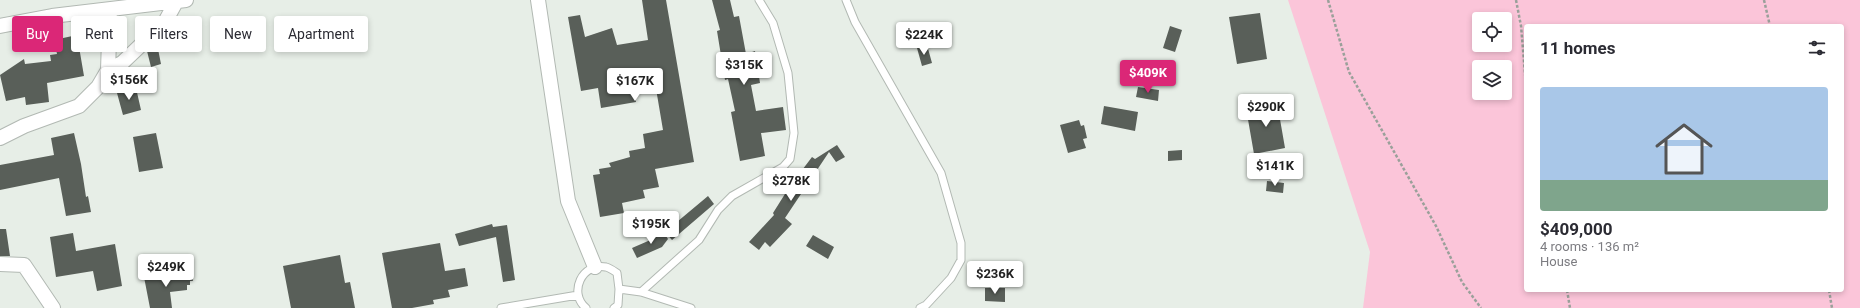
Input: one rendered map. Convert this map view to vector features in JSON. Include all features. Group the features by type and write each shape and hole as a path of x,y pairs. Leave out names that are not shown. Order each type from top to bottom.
{"street":[{"path":"538,0 568,201 595,267"},
{"path":"0,26 107,5 181,1"},
{"path":"108,70 122,63 165,22 181,1"},
{"path":"0,138 24,126 79,106 98,88 108,70 107,5"},
{"path":"0,264 24,265 53,308"}],"lane":[{"path":"641,292 699,240 718,210 732,196 783,167 790,159 794,133 788,73 773,23 759,0"},
{"path":"846,0 855,22 941,173 961,243 961,260 951,278 926,305 920,308"},
{"path":"586,308 582,304 578,295 578,283 584,273 595,267 606,267 617,274 619,289 618,305 614,308"},
{"path":"619,289 641,292 690,308"},
{"path":"501,308 578,295"}],"path":[{"path":"1328,0 1349,72 1436,226 1462,282 1481,308"},
{"path":"1516,0 1521,26 1524,61"},
{"path":"1764,0 1770,24"},
{"path":"1567,292 1570,308"},
{"path":"1830,292 1832,308"}],"shaded area":[{"path":"1288,0 1860,0 1860,308 1363,308 1370,252"}],"building":[{"path":"642,0 666,0 694,162 655,169 659,187 643,190 645,198 622,203 624,213 600,217 593,175 600,174 599,169 611,167 609,163 630,157 629,151 645,148 643,134 663,130 653,71 631,75 636,102 601,108 598,88 581,91 568,17 580,15 585,37 612,28 617,45 648,40"},
{"path":"712,0 730,0 734,17 739,16 746,54 755,51 760,83 751,85 756,111 783,107 786,130 761,133 765,156 740,161 731,112 735,111 728,79 725,80 717,31 720,30"},
{"path":"1260,13 1267,59 1237,64 1229,17"},
{"path":"1170,26 1182,30 1175,52 1163,48"},
{"path":"71,36 71,52 80,52 84,76 47,83 49,102 26,105 25,97 6,101 0,75 24,59 25,64 51,61 50,55 57,54 57,52 63,52 63,38"},
{"path":"927,45 932,63 922,66 917,48"},
{"path":"147,52 159,52 161,64 151,67"},
{"path":"1138,87 1159,90 1158,101 1136,97"},
{"path":"136,88 141,110 123,115 117,93"},
{"path":"1277,102 1285,148 1254,154 1246,108"},
{"path":"1104,106 1138,112 1135,131 1101,124"},
{"path":"1079,120 1081,126 1084,125 1087,138 1083,139 1086,148 1068,153 1060,125"},
{"path":"74,133 86,197 88,196 91,212 66,216 59,178 0,190 0,165 54,155 51,138"},
{"path":"156,133 163,168 139,172 133,137"},
{"path":"837,145 845,157 836,162 829,152 785,218 792,224 770,247 765,242 759,250 749,242 774,215 773,213 790,186 812,157 815,159"},
{"path":"1182,150 1182,160 1168,161 1168,151"},
{"path":"1267,181 1284,183 1283,193 1266,191"},
{"path":"708,196 714,204 672,240 665,232"},
{"path":"492,224 493,227 507,225 515,280 503,282 496,237 459,246 455,234"},
{"path":"0,229 6,229 10,256 0,256"},
{"path":"662,230 668,239 662,247 637,258 632,248 655,238"},
{"path":"73,233 76,251 115,244 122,286 97,291 93,271 56,277 50,237"},
{"path":"813,235 834,247 828,259 806,246"},
{"path":"440,243 445,271 465,268 468,286 448,290 450,297 433,300 434,304 412,308 392,308 382,253"},
{"path":"340,255 345,283 350,282 355,308 291,308 283,266"},
{"path":"190,270 193,281 190,281 190,285 187,285 187,290 170,292 172,308 150,308 144,277 160,274 160,276"},
{"path":"985,288 1005,288 1005,302 985,301"}]}
